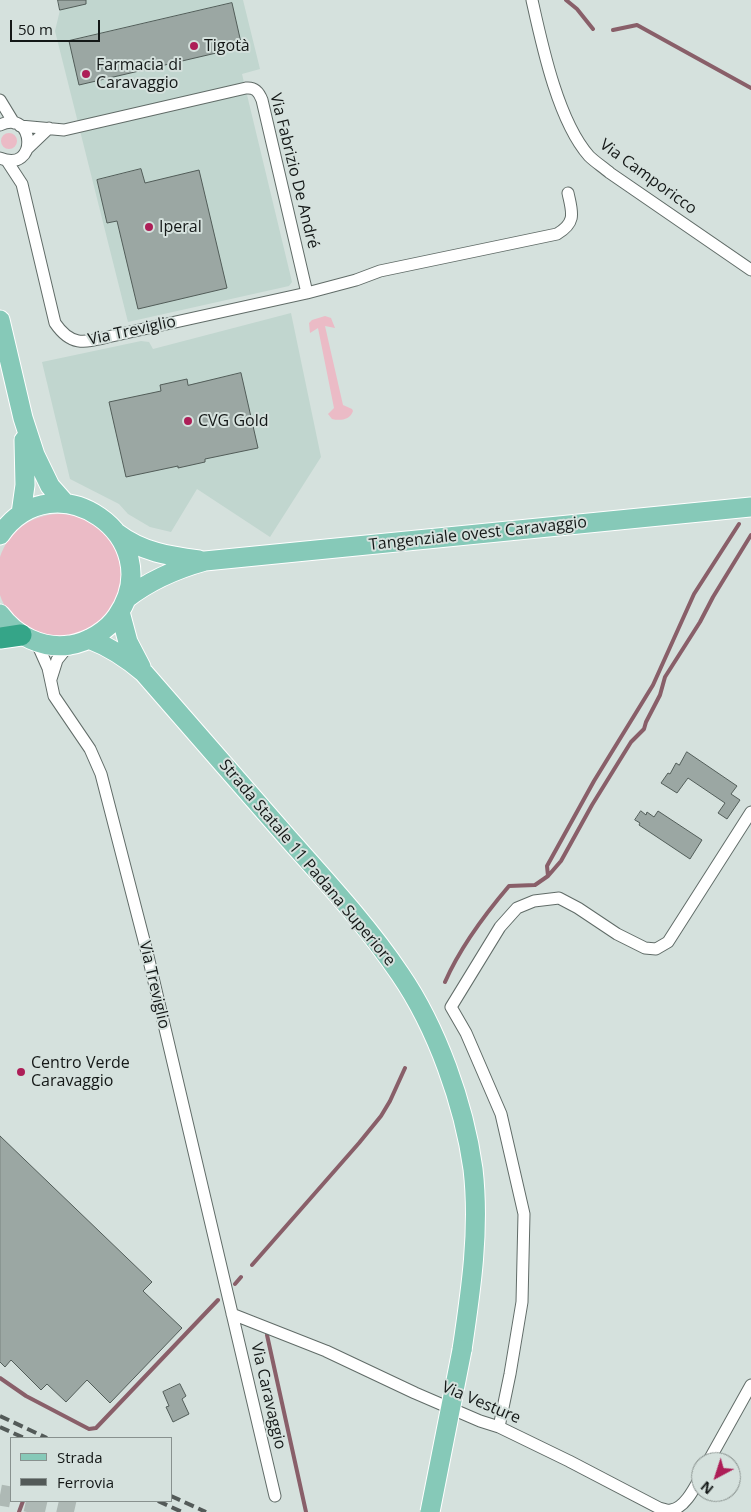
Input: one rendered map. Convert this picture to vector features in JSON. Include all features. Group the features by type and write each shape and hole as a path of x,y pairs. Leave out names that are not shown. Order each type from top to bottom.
{"highway":[{"path":"0,638 27,638"}],"main road":[{"path":"0,320 23,418 43,474 50,486 65,503"},
{"path":"21,514 25,485 23,418"},
{"path":"0,534 10,522 21,514 39,506 65,503 96,513 117,533 126,550 130,564 130,580 123,605"},
{"name":"Tangenziale ovest Caravaggio","path":"69,645 88,639 109,625 123,605 142,586 160,577 205,561 751,507"},
{"name":"Tangenziale ovest Caravaggio","path":"117,533 139,547 154,552 205,561"},
{"name":"Strada Statale 11 Padana Superiore","path":"123,605 128,642 144,673"},
{"path":"0,614 6,622 27,638 51,645 69,645"},
{"name":"Strada Statale 11 Padana Superiore","path":"88,639 104,645 119,654 144,673 364,926 399,972 423,1014 456,1091 466,1129 473,1170 476,1217 475,1243 462,1350 430,1512"}],"street":[{"name":"Via Camporicco","path":"532,0 542,43 566,120 589,156 610,173 751,270"},
{"name":"Via Fabrizio De André","path":"0,125 8,123 64,130 246,88 256,89 260,93 262,100 307,293"},
{"path":"0,100 17,124 27,133 29,144 26,151 22,184"},
{"path":"4,159 16,160 49,128"},
{"path":"4,159 22,184"},
{"name":"Via Treviglio","path":"22,184 55,324 60,332 71,340 79,342 307,293 356,280 380,271 557,234 566,228 572,220 568,192"},
{"name":"Via Treviglio","path":"27,638 44,659 51,678 51,687 58,703 90,749 101,774 147,952 231,1308"},
{"path":"51,678 57,660 69,645"},
{"path":"499,1427 522,1302 524,1214 501,1114 466,1033 451,1007 500,927 518,908 534,901 559,898 578,908 617,934 645,948 656,949 668,942 751,812"},
{"name":"Via Vesture","path":"231,1308 415,1393 480,1421 499,1427 659,1508 671,1511 680,1507 691,1491"},
{"name":"Via Caravaggio","path":"231,1308 275,1496"},
{"path":"714,1452 751,1385"}],"shaded area":[{"path":"58,0 243,0 260,69 242,74 292,282 289,286 128,322 55,31 60,10"},
{"path":"6,133 12,133 17,138 15,147 6,149 1,144 1,138"},
{"path":"291,313 321,457 270,537 197,489 171,532 150,527 128,514 119,504 70,479 42,362 141,341 149,342 153,349"},
{"path":"325,316 331,318 335,328 325,326 343,405 353,411 350,416 341,420 332,419 328,414 334,408 318,328 310,333 309,323 312,320"},
{"path":"59,514 83,519 103,532 116,552 121,576 116,600 103,620 83,633 59,638 35,633 15,620 2,600 -1,588 -1,564 2,552 15,532 35,519"}],"building":[{"path":"58,0 86,0 86,4 60,10"},
{"path":"232,3 242,47 79,85 69,41"},
{"path":"141,169 145,183 199,170 227,288 138,309 117,221 107,223 97,180"},
{"path":"241,373 258,448 205,459 205,462 178,468 178,466 126,477 109,402 161,391 160,385 187,379 188,385"},
{"path":"687,752 737,786 731,794 740,800 727,819 718,813 725,803 688,778 677,793 661,783 668,773 670,774 676,763 679,765"},
{"path":"641,811 646,815 647,812 654,817 658,811 702,840 690,859 639,825 640,823 635,820"},
{"path":"0,1136 152,1282 143,1291 182,1328 110,1403 87,1380 66,1402 47,1384 41,1390 11,1360 5,1367 0,1362"},
{"path":"180,1384 186,1396 182,1399 189,1414 173,1422 166,1407 169,1406 163,1392"}],"waterway":[{"path":"566,0 577,9 593,29"},
{"path":"613,30 637,25 751,88"},
{"path":"445,982 474,932 509,886 535,885 548,876 547,866 594,781 653,685 694,594 739,524"},
{"path":"548,876 561,861 592,805 631,742 644,729 660,695 665,677 751,535"},
{"path":"252,1265 381,1116 405,1068"},
{"path":"235,1284 241,1277"},
{"path":"0,1378 26,1396 89,1429 96,1428 218,1300"},
{"path":"267,1335 306,1512"},
{"path":"19,1512 23,1502"}],"tunnel":[{"path":"0,1495 10,1497"},
{"path":"30,1502 74,1512"}],"railway":[{"path":"0,1416 45,1437"},
{"path":"0,1427 22,1437"},
{"path":"172,1496 206,1512"},
{"path":"160,1502 182,1512"}],"place":[{"name":"Tigotà","path":"194,46"},
{"name":"Farmacia di Caravaggio","path":"86,74"},
{"name":"Iperal","path":"149,227"},
{"name":"CVG Gold","path":"188,421"},
{"name":"Centro Verde Caravaggio","path":"21,1072"}]}
